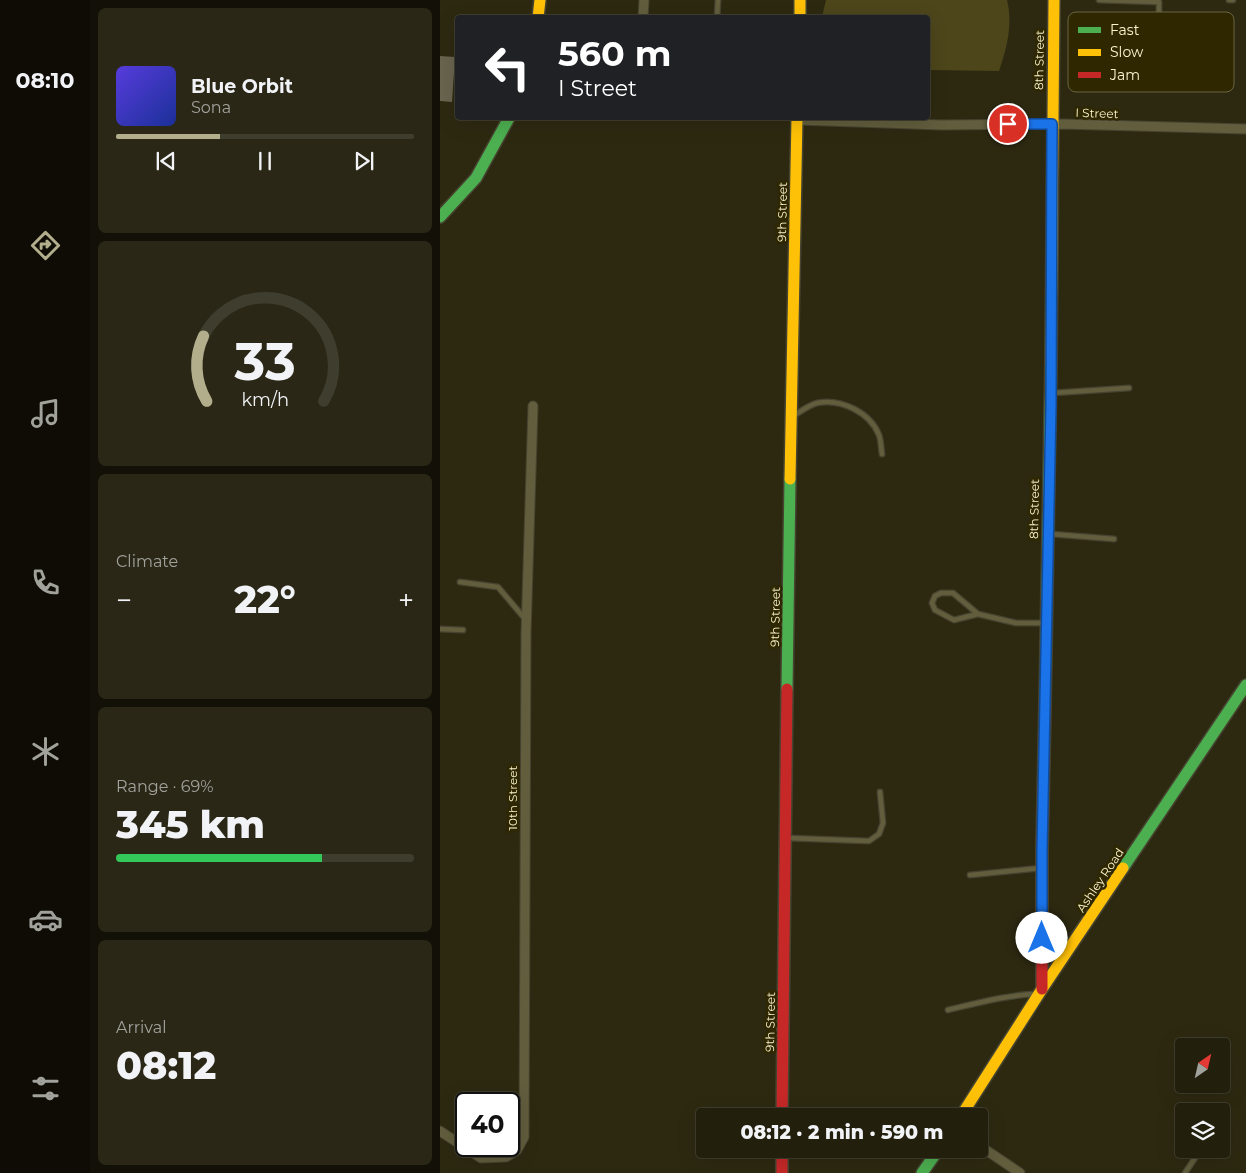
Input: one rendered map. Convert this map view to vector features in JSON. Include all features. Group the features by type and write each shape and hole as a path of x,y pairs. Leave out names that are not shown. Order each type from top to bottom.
{"street":[{"path":"643,15 644,0"},
{"path":"800,0 800,15"},
{"name":"8th Street","path":"1041,992 1047,534 1051,393 1054,0"},
{"path":"440,217 476,178 508,120"},
{"name":"9th Street","path":"782,1108 797,120"},
{"name":"I Street","path":"826,120 942,124 1052,124 1246,129"},
{"name":"10th Street","path":"440,1131 481,1158 506,1157 517,1150 524,1137 527,622 533,406"},
{"name":"Ashley Road","path":"966,1108 1246,684"},
{"path":"988,1151 1020,1173"},
{"path":"782,1158 782,1173"},
{"path":"922,1173 933,1158"}],"lane":[{"path":"717,15 718,0"},
{"path":"1099,0 1159,2 1159,12"},
{"path":"1051,393 1130,388"},
{"path":"792,417 816,403 830,402 846,405 860,413 875,428 879,434 882,454"},
{"path":"1047,534 1114,539"},
{"path":"460,582 498,587 527,622"},
{"path":"978,614 954,620 935,610 932,604 935,596 941,593 953,593 978,614 1016,623 1046,622"},
{"path":"440,629 464,630"},
{"path":"786,838 869,841 879,834 883,823 880,792"},
{"path":"970,875 1042,868"},
{"path":"948,1010 994,999 1041,992"},
{"path":"1185,1173 1195,1158"}],"shaded area":[{"path":"826,0 1007,0 1009,27 999,71 930,70 930,15 822,15"}],"building":[{"path":"440,56 455,57 452,102 440,101"}],"traffic: fast":[{"path":"440,217 476,178 508,120"},
{"path":"1045,705 1051,363"},
{"path":"787,689 790,479"},
{"path":"1123,868 1246,685"},
{"path":"922,1173 933,1158"}],"traffic: slow":[{"path":"538,15 540,0"},
{"path":"800,0 800,15"},
{"path":"1051,363 1054,0"},
{"path":"790,479 797,120"},
{"path":"966,1108 1042,989 1123,868"}],"traffic: jam":[{"path":"782,1108 787,689"},
{"path":"1042,989 1045,705"},
{"path":"782,1158 782,1173"}],"route":[{"path":"1008,124 1052,124 1051,406 1048,471 1042,938"}]}
